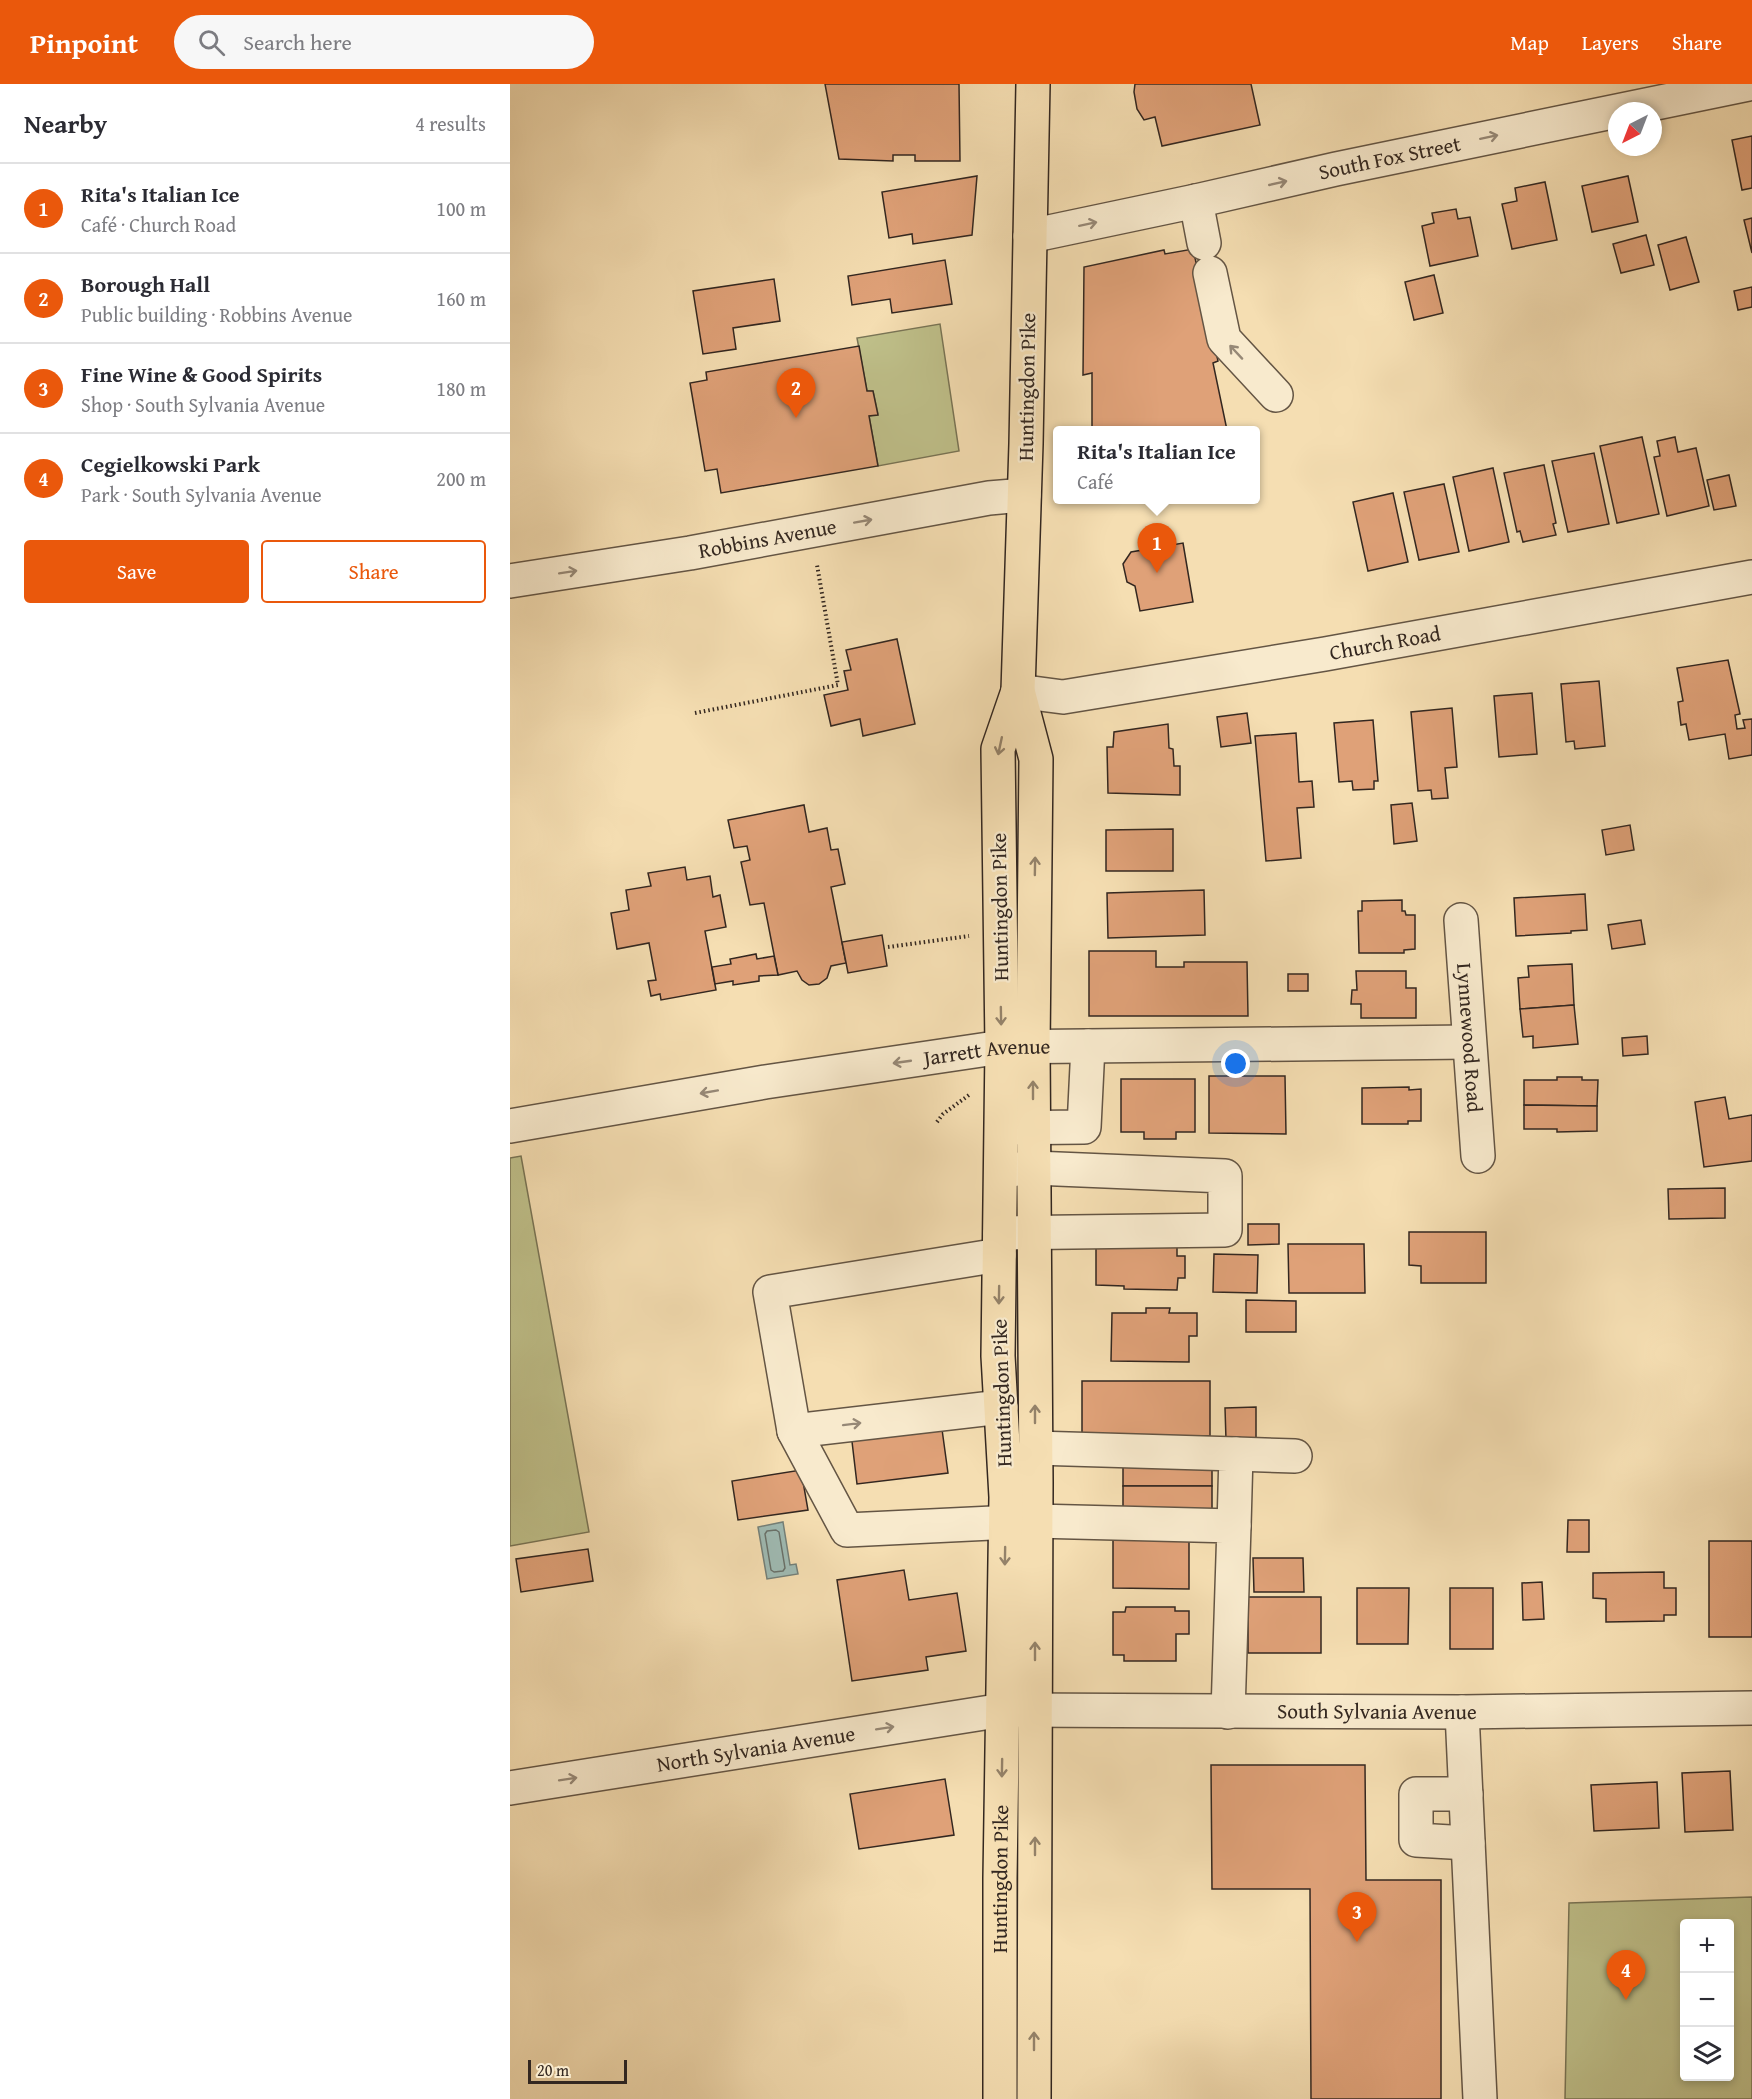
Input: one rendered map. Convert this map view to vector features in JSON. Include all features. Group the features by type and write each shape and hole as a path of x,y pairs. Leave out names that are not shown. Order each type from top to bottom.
{"main road":[{"name":"Huntingdon Pike","path":"1000,2099 1003,1710 1021,1522 1035,1448 1033,1128 1017,1047 998,749 1018,691 1033,84"},
{"name":"Huntingdon Pike","path":"1017,1047 1001,1128 998,1356 1006,1497 1021,1522 1036,1709 1034,2099"}],"street":[{"name":"South Fox Street","path":"1030,236 1336,169 1748,84"},
{"path":"1196,201 1224,339 1276,395"},
{"name":"Robbins Avenue","path":"510,581 690,553 988,498 1024,495"},
{"name":"Church Road","path":"1018,691 1064,697 1336,652 1752,576"},
{"name":"Lynnewood Road","path":"1461,920 1478,1156"},
{"name":"Jarrett Avenue","path":"510,1126 765,1082 1017,1047 1469,1042"},
{"path":"1001,1128 1084,1127 1088,1046"},
{"path":"1000,1171 1034,1168 1225,1176 1224,1230 1034,1233 999,1244 770,1292 794,1431 847,1530 1021,1522 1234,1526"},
{"path":"794,1431 1001,1407"},
{"path":"1035,1448 1295,1456"},
{"path":"1228,1712 1236,1454"},
{"name":"South Sylvania Avenue","path":"1003,1710 1462,1712 1752,1708"},
{"name":"North Sylvania Avenue","path":"510,1788 1003,1710"},
{"path":"1462,1712 1480,2099"},
{"path":"1466,1794 1416,1794 1416,1839 1468,1843"}],"path":[{"path":"695,713 838,684 817,565"},
{"path":"888,947 974,935"},
{"path":"938,1122 943,1114 975,1089"}],"green space":[{"path":"940,324 959,451 878,466 869,416 878,414 873,391 867,391 857,338"},
{"path":"521,1156 589,1532 510,1546 510,1158"},
{"path":"1752,1897 1752,2099 1565,2099 1569,1903"}],"water":[{"path":"783,1522 790,1565 796,1564 798,1574 767,1579 758,1527"}],"building":[{"path":"825,84 959,84 960,161 915,161 915,155 893,155 893,161 839,159"},
{"path":"1135,84 1251,84 1260,125 1162,146 1155,117 1144,120 1137,109"},
{"path":"1752,136 1752,188 1742,190 1732,140"},
{"path":"977,176 972,235 913,244 912,234 889,238 882,192"},
{"path":"1628,176 1638,222 1592,232 1582,186"},
{"path":"1545,182 1557,240 1512,249 1502,204 1517,201 1515,188"},
{"path":"1456,209 1458,219 1470,217 1478,256 1430,266 1422,226 1434,223 1432,213"},
{"path":"1752,218 1752,253 1744,220"},
{"path":"1646,235 1654,265 1621,273 1613,244"},
{"path":"1686,237 1699,282 1670,290 1658,245"},
{"path":"1193,249 1218,361 1213,363 1226,426 1092,426 1092,373 1083,375 1084,267 1164,250 1165,254"},
{"path":"945,260 952,304 892,313 890,299 852,305 848,276"},
{"path":"1434,275 1443,313 1414,320 1405,282"},
{"path":"774,279 780,321 733,328 736,349 703,354 693,291"},
{"path":"1752,287 1752,307 1738,310 1734,291"},
{"path":"859,346 867,391 873,391 878,415 869,416 878,466 721,493 717,469 705,471 690,383 707,380 706,372"},
{"path":"1642,437 1659,514 1617,523 1600,446"},
{"path":"1675,437 1678,452 1696,448 1709,506 1667,516 1654,457 1660,456 1657,441"},
{"path":"1594,453 1609,524 1568,532 1552,461"},
{"path":"1544,465 1556,523 1553,524 1556,535 1523,542 1520,531 1517,532 1504,473"},
{"path":"1493,468 1509,542 1469,551 1453,477"},
{"path":"1729,475 1736,506 1714,510 1707,480"},
{"path":"1444,484 1459,552 1419,560 1404,492"},
{"path":"1393,493 1408,562 1368,571 1353,502"},
{"path":"1183,543 1193,602 1140,611 1135,586 1127,582 1123,564 1131,552"},
{"path":"897,639 915,724 863,736 860,719 831,726 824,695 848,690 844,671 851,670 846,650"},
{"path":"1728,660 1740,714 1735,715 1737,729 1745,728 1743,720 1752,719 1752,755 1729,759 1725,734 1689,740 1686,724 1681,725 1678,702 1683,701 1677,668"},
{"path":"1599,681 1605,746 1575,749 1574,741 1566,742 1561,684"},
{"path":"1532,693 1537,754 1499,757 1494,696"},
{"path":"1452,708 1457,767 1445,768 1448,798 1432,799 1431,790 1418,791 1411,712"},
{"path":"1247,713 1251,743 1221,747 1217,717"},
{"path":"1373,720 1378,781 1374,781 1374,789 1353,790 1352,781 1339,782 1334,723"},
{"path":"1168,724 1169,748 1173,749 1174,766 1180,766 1180,795 1108,793 1107,747 1113,747 1114,732"},
{"path":"1296,733 1299,782 1312,781 1314,807 1297,808 1301,858 1266,861 1255,736"},
{"path":"1412,803 1417,841 1394,844 1391,805"},
{"path":"804,805 809,832 827,828 831,850 838,849 845,884 831,887 846,963 831,966 827,978 819,984 809,985 802,980 797,971 778,975 764,903 750,905 741,862 750,860 747,846 734,848 728,820"},
{"path":"1630,825 1634,850 1606,855 1602,830"},
{"path":"1173,829 1173,871 1106,871 1106,830"},
{"path":"685,867 687,880 710,876 713,897 720,895 726,927 705,931 716,990 661,1000 660,994 651,996 648,981 656,980 649,943 617,949 611,913 629,910 626,890 651,886 648,873"},
{"path":"1204,890 1205,935 1108,938 1107,893"},
{"path":"1585,894 1587,930 1516,936 1514,898"},
{"path":"1402,900 1402,911 1405,911 1406,915 1415,915 1415,949 1404,950 1404,953 1359,953 1358,911 1362,911 1362,901"},
{"path":"1641,920 1645,944 1612,949 1608,925"},
{"path":"882,935 887,966 848,973 842,942"},
{"path":"1089,951 1156,951 1156,967 1184,967 1184,962 1247,962 1248,1016 1089,1016"},
{"path":"756,954 757,959 774,956 778,975 759,976 759,981 733,985 733,981 715,984 712,967 731,964 730,959"},
{"path":"1572,964 1574,1005 1520,1009 1518,978 1529,977 1528,966"},
{"path":"1356,971 1406,971 1406,988 1416,988 1416,1018 1361,1018 1361,1004 1351,1004 1352,990 1357,990"},
{"path":"1288,974 1308,974 1308,991 1288,991"},
{"path":"1574,1005 1578,1044 1533,1048 1533,1036 1523,1037 1520,1009"},
{"path":"1647,1036 1648,1054 1623,1056 1622,1038"},
{"path":"1209,1076 1285,1076 1286,1134 1209,1133"},
{"path":"1557,1077 1582,1077 1582,1080 1598,1080 1597,1106 1524,1105 1524,1080 1557,1080"},
{"path":"1121,1079 1195,1079 1195,1132 1176,1132 1176,1139 1144,1139 1144,1132 1121,1132"},
{"path":"1409,1087 1409,1090 1421,1089 1421,1121 1408,1121 1408,1124 1362,1124 1362,1088"},
{"path":"1725,1097 1729,1119 1752,1115 1752,1161 1704,1167 1695,1102"},
{"path":"1524,1105 1597,1106 1597,1131 1557,1132 1557,1129 1524,1129"},
{"path":"1725,1188 1725,1218 1669,1219 1668,1189"},
{"path":"1248,1224 1279,1224 1279,1244 1248,1245"},
{"path":"1409,1232 1486,1232 1486,1283 1421,1283 1421,1266 1409,1265"},
{"path":"1177,1243 1177,1256 1185,1256 1185,1278 1178,1278 1177,1290 1124,1289 1124,1286 1096,1285 1096,1246"},
{"path":"1288,1244 1364,1244 1365,1293 1289,1293"},
{"path":"1214,1254 1258,1255 1257,1293 1213,1292"},
{"path":"1246,1300 1296,1301 1296,1332 1246,1332"},
{"path":"1146,1308 1170,1308 1169,1313 1197,1313 1197,1336 1189,1336 1189,1362 1111,1361 1112,1313 1146,1313"},
{"path":"1082,1381 1210,1381 1210,1436 1082,1436"},
{"path":"1256,1407 1256,1439 1226,1440 1225,1408"},
{"path":"941,1422 948,1473 857,1484 851,1433"},
{"path":"1123,1459 1212,1459 1212,1486 1123,1486"},
{"path":"801,1470 808,1510 738,1520 732,1481"},
{"path":"1123,1486 1212,1486 1212,1511 1123,1511"},
{"path":"1568,1520 1589,1520 1589,1552 1567,1552"},
{"path":"1113,1536 1189,1536 1189,1589 1113,1588"},
{"path":"1709,1541 1752,1541 1752,1637 1709,1637"},
{"path":"588,1549 593,1581 521,1592 516,1559"},
{"path":"1253,1558 1303,1558 1304,1592 1254,1592"},
{"path":"904,1570 909,1600 957,1593 966,1651 926,1657 928,1670 852,1681 837,1580"},
{"path":"1664,1572 1664,1588 1676,1588 1676,1615 1664,1615 1664,1621 1606,1622 1606,1599 1593,1598 1593,1573"},
{"path":"1542,1582 1544,1619 1523,1620 1522,1583"},
{"path":"1357,1588 1409,1588 1408,1644 1357,1644"},
{"path":"1450,1588 1493,1588 1493,1649 1450,1649"},
{"path":"1248,1597 1321,1597 1321,1653 1248,1653"},
{"path":"1126,1607 1175,1607 1175,1611 1189,1611 1189,1634 1176,1634 1176,1661 1124,1661 1124,1655 1113,1655 1113,1612 1125,1612"},
{"path":"1211,1765 1365,1765 1366,1880 1441,1880 1441,2099 1311,2099 1310,1889 1212,1889"},
{"path":"1730,1771 1733,1830 1685,1832 1682,1773"},
{"path":"945,1779 954,1835 859,1849 850,1794"},
{"path":"1657,1782 1659,1828 1594,1831 1591,1785"}],"place":[{"name":"Borough Hall","path":"796,418"},
{"name":"Rita's Italian Ice","path":"1157,573"},
{"name":"Fine Wine & Good Spirits","path":"1357,1942"},
{"name":"Cegielkowski Park","path":"1626,2000"}]}
